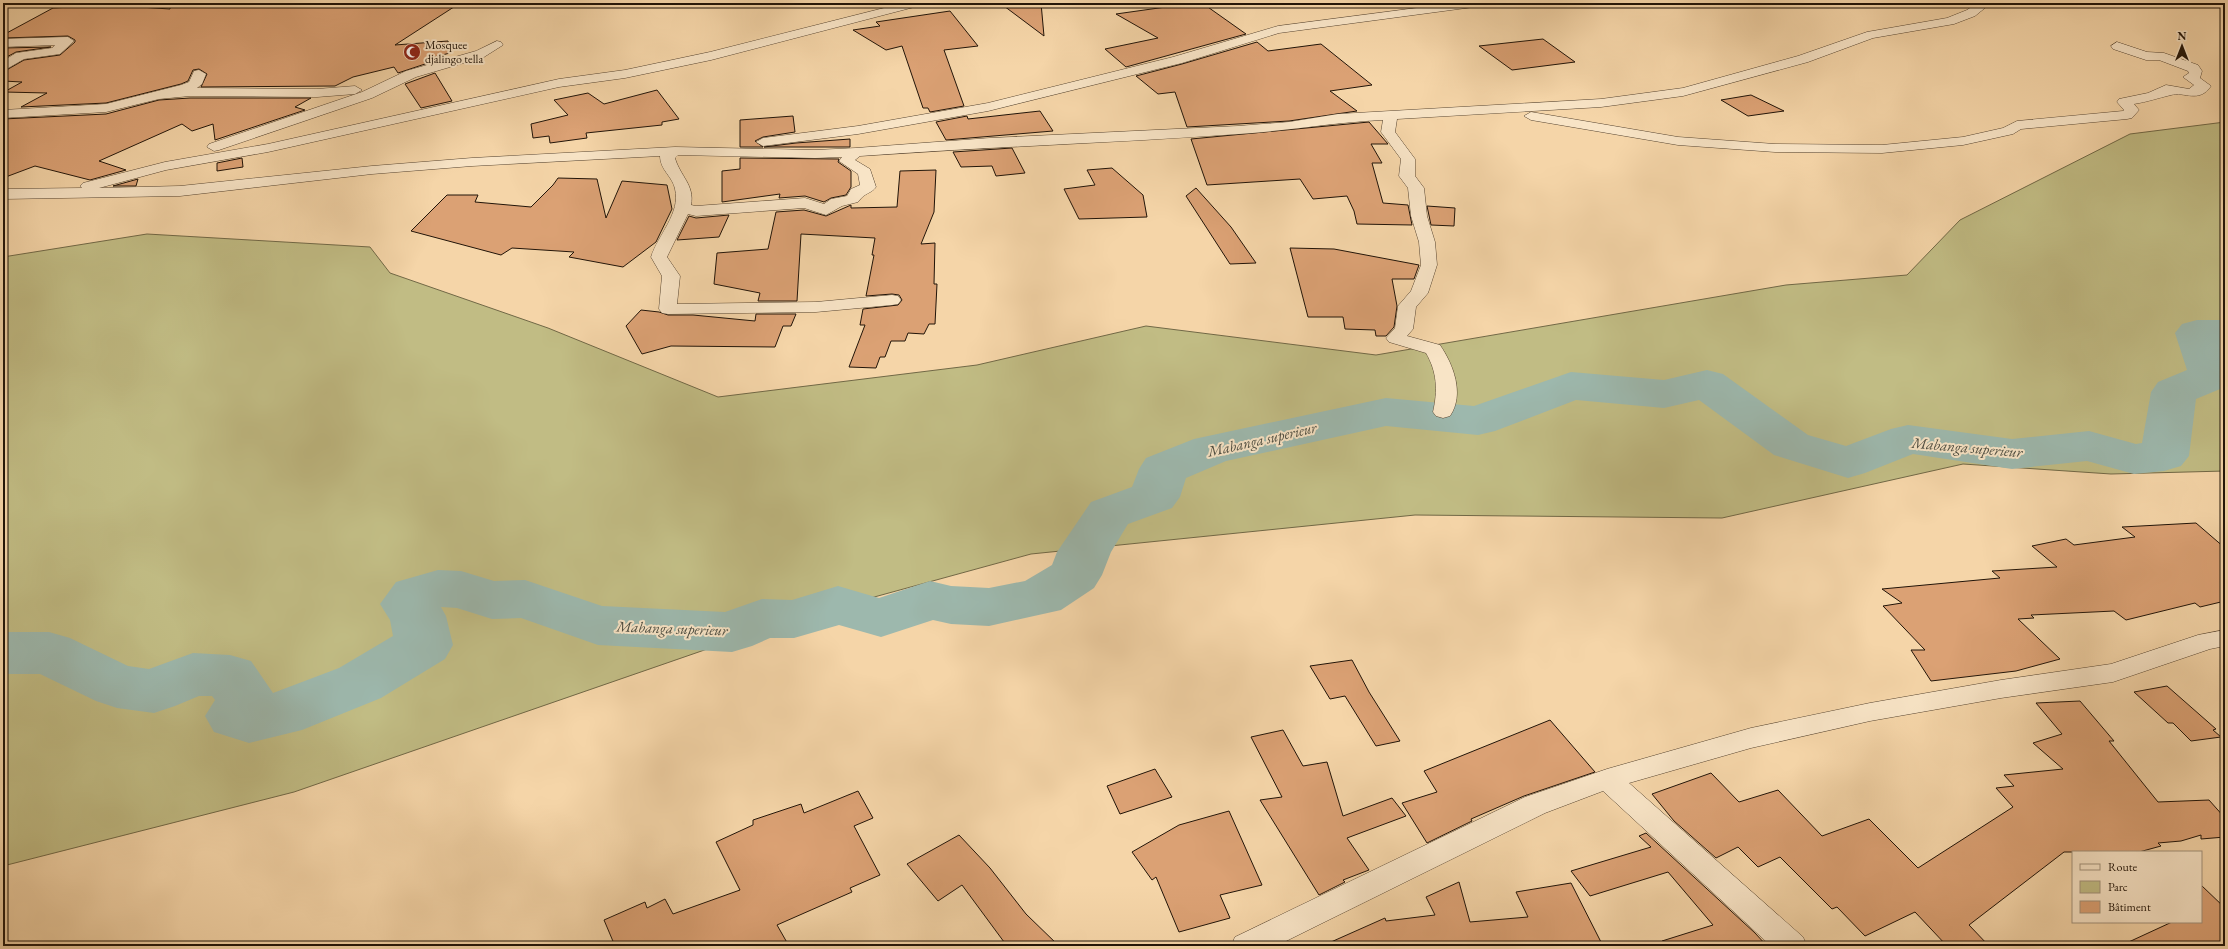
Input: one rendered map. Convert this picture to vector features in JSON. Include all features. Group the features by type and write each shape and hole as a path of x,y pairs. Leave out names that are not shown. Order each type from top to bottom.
{"street":[{"path":"54,195 165,166 268,148 559,83 625,74 703,58 918,3"},
{"path":"705,150 858,130 988,107 1177,60 1278,30 1481,3"},
{"path":"3,194 54,195 180,191 372,170 675,151 705,150 815,154 856,152 990,142 1238,130 1289,126 1338,118 1601,103 1683,92 1803,59 1871,35 1918,28 1950,21 1971,13 1984,3"},
{"path":"3,43 68,40 56,51 20,56 3,67"},
{"path":"165,166 392,85 411,74 480,54 497,45"},
{"path":"1448,111 1538,117 1688,142 1760,147 1882,149 1963,141 2008,131 2017,126 2127,115 2132,110 2124,102 2151,97 2166,92 2166,89 2189,93 2197,91 2196,89 2204,86 2190,77 2196,75 2196,71 2193,68 2160,56 2146,56 2117,46"},
{"path":"3,114 93,110 159,95 195,84 199,74"},
{"path":"159,95 190,92 317,93 392,85"},
{"path":"1391,115 1388,132 1406,154 1408,159 1407,176 1416,188 1419,216 1427,242 1429,265 1419,293 1407,306 1404,329 1394,338 1433,348 1440,359 1448,380 1447,398 1443,412"},
{"path":"675,151 667,157 672,174 682,183 685,198 684,208 661,247 659,257 671,276 668,309 816,306 892,300"},
{"path":"684,208 696,211 805,203 826,210 836,202 853,199 856,192 868,187 865,172 846,161 856,152"},
{"path":"1246,946 1535,805 1607,779 1751,738 1870,712 2001,688 2113,673 2207,641 2225,638"},
{"path":"1607,779 1792,946"}],"green space":[{"path":"2225,122 2225,471 2111,474 1963,464 1722,518 1415,515 1031,554 794,619 294,792 3,866 3,257 147,234 370,247 390,273 548,328 718,397 977,365 1146,326 1376,355 1786,285 1907,275 1960,220 2130,134"}],"building":[{"path":"170,3 460,3 395,45 448,41 450,53 426,59 428,63 398,73 394,67 353,77 335,86 201,87 207,74 199,69 193,70 188,81 181,84 106,103 21,107 47,93 4,92 22,82 3,81 3,72 24,60 60,55 75,42 75,40 68,36 3,38 3,35 53,8 109,5 170,9"},
{"path":"1000,3 1041,3 1044,36"},
{"path":"1180,5 1188,7 1205,5 1246,34 1126,67 1105,49 1158,38 1116,14"},
{"path":"950,11 978,46 944,50 964,106 930,112 928,108 923,108 902,46 886,50 853,30 880,26 876,22"},
{"path":"1543,39 1575,62 1512,70 1479,46"},
{"path":"1257,42 1268,51 1321,44 1372,85 1330,91 1357,111 1289,121 1187,127 1175,92 1158,94 1136,76 1182,64"},
{"path":"51,47 16,52 3,59 3,48"},
{"path":"435,73 452,101 421,108 405,84"},
{"path":"657,90 679,119 662,122 662,125 586,133 587,138 550,143 549,136 533,138 531,124 568,115 554,100 588,93 604,104"},
{"path":"1751,95 1784,111 1748,116 1721,100"},
{"path":"190,98 311,98 295,107 305,110 215,140 213,124 192,131 182,124 99,161 126,170 90,180 35,166 3,178 3,119 106,114 159,100"},
{"path":"1040,111 1053,131 946,140 936,122 967,116 968,119"},
{"path":"793,116 795,132 763,137 755,141 763,147 740,147 740,120"},
{"path":"1369,122 1388,144 1371,144 1382,163 1372,163 1383,203 1408,205 1412,225 1357,224 1354,211 1347,196 1313,199 1300,179 1207,185 1191,139"},
{"path":"850,139 850,147 764,147 796,143"},
{"path":"1012,148 1025,173 996,176 992,166 961,167 953,152"},
{"path":"242,158 243,167 217,171 217,163"},
{"path":"740,158 839,159 838,162 851,171 851,187 846,195 831,198 824,202 805,196 779,198 780,194 722,202 722,171 740,169"},
{"path":"1112,168 1143,195 1147,217 1079,219 1064,189 1095,185 1087,170"},
{"path":"936,170 934,212 921,244 935,243 934,284 937,284 935,324 929,324 924,334 908,333 905,341 891,341 885,357 880,357 876,368 849,367 865,325 860,325 863,309 898,305 902,300 899,295 892,294 866,296 874,255 872,255 875,238 801,234 797,301 758,301 760,293 714,284 717,253 768,249 776,212 804,210 826,216 851,205 851,208 897,207 900,171"},
{"path":"558,178 597,179 606,218 622,181 667,185 672,209 656,242 623,267 569,257 574,252 512,248 501,255 411,231 447,195 478,195 475,202 531,207"},
{"path":"138,179 136,186 113,186"},
{"path":"1196,188 1231,227 1256,263 1230,264 1186,196"},
{"path":"1427,206 1455,208 1454,226 1431,225"},
{"path":"729,215 719,237 677,240 689,216 696,218"},
{"path":"1290,248 1334,249 1419,265 1414,279 1392,279 1397,306 1394,327 1386,336 1376,336 1375,330 1345,329 1343,317 1308,317"},
{"path":"641,310 659,312 668,315 693,315 755,321 756,314 796,314 791,326 783,326 775,347 671,346 642,354 626,326"},
{"path":"2196,523 2225,548 2225,601 2200,607 2195,603 2126,620 2114,611 2031,615 2034,618 2018,619 2060,659 2016,671 1931,681 1911,650 1925,650 1883,606 1902,603 1882,589 2000,578 1992,571 2057,567 2032,546 2066,539 2074,545 2135,537 2122,527"},
{"path":"1352,660 1369,692 1400,741 1376,746 1345,696 1330,699 1310,666"},
{"path":"2167,686 2216,729 2213,730 2221,737 2191,741 2173,723 2168,723 2134,692"},
{"path":"2080,701 2114,741 2109,741 2158,802 2209,800 2225,818 2225,837 2201,839 2201,835 2181,841 2158,843 2161,846 2143,851 2064,852 1969,925 1989,946 1947,946 1915,912 1865,936 1837,907 1832,909 1780,857 1758,867 1738,847 1716,858 1674,821 1652,794 1711,773 1739,802 1778,790 1822,836 1869,819 1918,868 2013,807 1996,788 2014,786 2004,775 2063,769 2033,743 2062,734 2036,703"},
{"path":"1550,720 1595,772 1524,796 1471,819 1472,821 1427,843 1402,803 1437,792 1424,771"},
{"path":"1283,730 1303,766 1327,762 1343,816 1392,798 1406,816 1347,838 1369,870 1343,880 1345,882 1319,895 1260,800 1282,797 1251,737"},
{"path":"1155,769 1172,797 1120,814 1107,786"},
{"path":"858,791 873,818 854,826 880,875 850,888 852,892 777,925 789,946 615,946 604,920 645,902 647,908 665,899 673,914 740,890 716,842 753,825 753,820 801,804 804,813"},
{"path":"1229,811 1262,885 1220,895 1230,918 1179,932 1156,877 1152,880 1132,852 1179,825"},
{"path":"1646,833 1755,933 1767,946 1663,946 1662,941 1713,925 1668,872 1590,896 1571,871 1651,847 1639,836"},
{"path":"959,835 990,868 1026,914 1059,946 1007,946 962,885 938,901 907,864"},
{"path":"1459,882 1470,922 1528,917 1516,892 1571,883 1603,946 1322,946 1385,918 1386,921 1435,915 1426,897"},
{"path":"2202,886 2225,908 2225,946 2120,946 2170,923 2202,923"}],"waterway":[{"name":"Mabanga superieur","path":"3,653 49,653 117,686 154,691 193,674 230,676 246,699 236,716 249,720 280,714 360,683 424,645 418,616 408,604 416,595 438,588 461,590 492,600 525,599 598,625 732,632 762,618 794,619 838,605 881,618 930,600 951,605 989,607 1041,597 1075,575 1084,552 1109,513 1154,497 1164,469 1211,449 1386,412 1478,421 1571,386 1664,394 1707,384 1791,445 1848,463 1908,439 2012,454 2089,446 2134,459 2164,456 2174,392 2212,376 2197,333 2225,333"}],"place":[{"name":"Mosquee djalingo tella","path":"412,52"}]}
